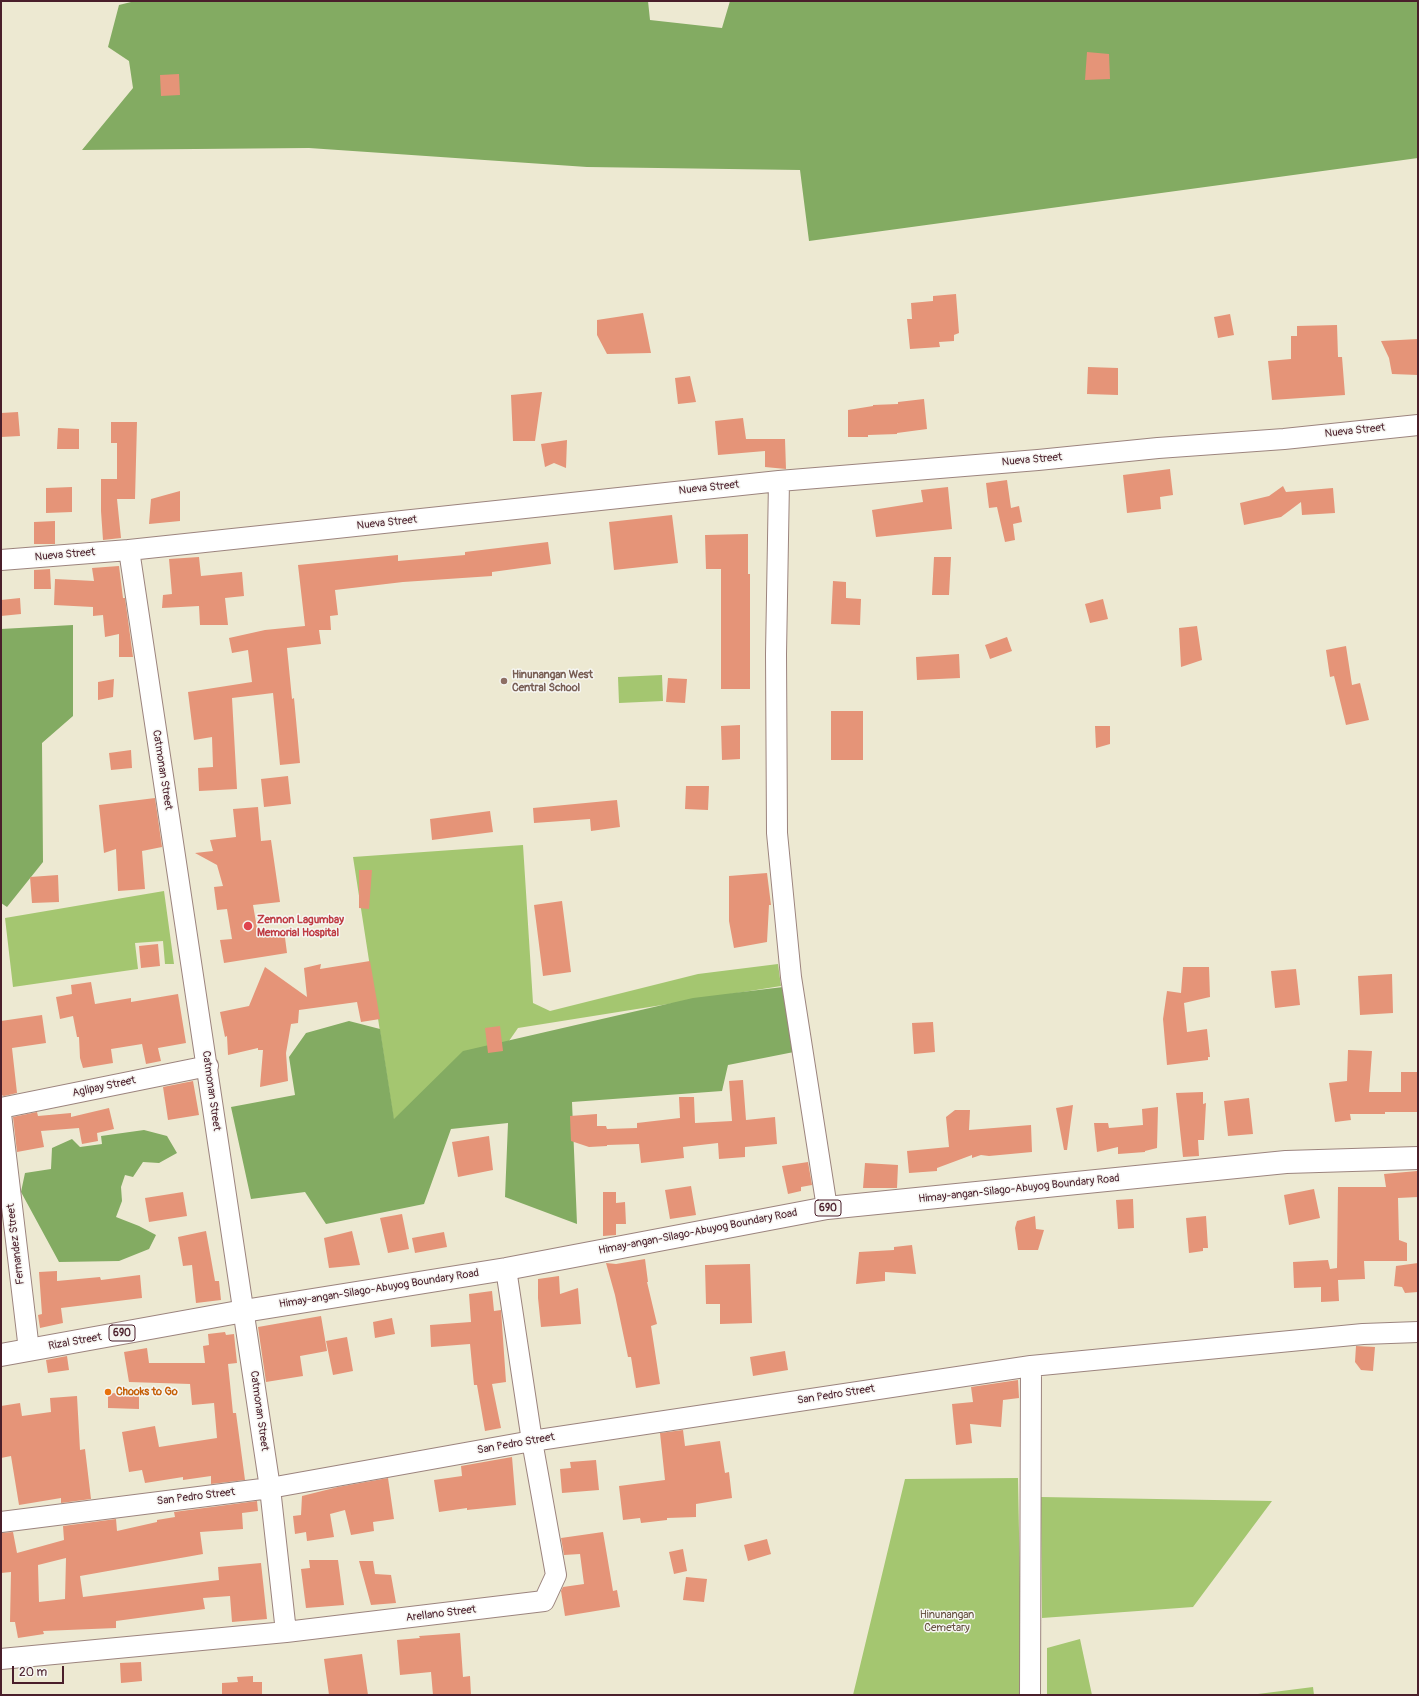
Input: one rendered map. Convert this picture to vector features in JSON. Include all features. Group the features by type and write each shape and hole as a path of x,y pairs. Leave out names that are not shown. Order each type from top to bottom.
{"main road":[{"name":"Himay-angan-Silago-Abuyog Boundary Road","path":"244,1311 506,1269 827,1208 1286,1162 1418,1158"},
{"name":"Rizal Street","path":"1,1355 244,1311"}],"street":[{"name":"Nueva Street","path":"1,560 129,550 779,481 1030,461 1158,448 1284,439 1418,425"},
{"path":"779,481 776,654 777,833 791,976 827,1208"},
{"name":"Catmonan Street","path":"129,550 208,1066 270,1488 286,1632"},
{"name":"Aglipay Street","path":"1,1108 208,1066"},
{"name":"Fernandez Street","path":"1,1114 29,1350"},
{"name":"Arellano Street","path":"1,1659 286,1632 544,1601 556,1575 532,1441 506,1269"},
{"name":"San Pedro Street","path":"1,1522 270,1488 532,1441 1031,1366 1363,1334 1418,1332"},
{"path":"1030,1695 1031,1366"}],"green space":[{"path":"135,1 648,1 650,20 722,28 730,1 1418,1 1418,158 809,241 800,170 587,167 309,148 82,150 133,88 129,61 108,47 119,5"},
{"path":"73,625 73,716 42,743 43,862 7,907 1,903 1,629"},
{"path":"662,675 663,701 619,703 618,677"},
{"path":"523,845 533,1003 550,1011 698,974 778,964 781,986 518,1028 470,1097 394,1122 353,857"},
{"path":"164,891 174,964 165,964 163,941 135,943 138,969 13,987 5,918"},
{"path":"783,987 799,1051 728,1065 722,1091 572,1102 577,1224 505,1197 508,1123 451,1129 424,1204 326,1224 305,1192 251,1199 231,1107 295,1095 289,1057 306,1033 349,1021 380,1029 394,1119 463,1051 693,998"},
{"path":"144,1130 167,1136 177,1153 159,1163 143,1162 133,1177 125,1175 121,1187 122,1201 116,1217 139,1226 156,1235 149,1249 119,1261 59,1262 21,1192 25,1173 51,1169 52,1148 72,1139 80,1147 102,1144 101,1136"},
{"name":"Hinunangan Cemetary","path":"1018,1478 1022,1695 853,1695 905,1479"},
{"path":"1041,1497 1272,1501 1193,1607 1042,1618"},
{"path":"1080,1639 1092,1695 1047,1695 1047,1648"},
{"path":"1313,1687 1314,1695 1250,1695"}],"building":[{"path":"1087,52 1109,54 1110,79 1085,80"},
{"path":"179,74 180,95 161,96 160,75"},
{"path":"956,294 959,333 954,335 954,341 939,342 940,347 910,349 907,319 912,319 911,303 933,301 933,296"},
{"path":"643,313 651,353 607,354 597,335 597,320"},
{"path":"1230,314 1234,335 1218,338 1214,317"},
{"path":"1337,325 1338,357 1342,357 1345,395 1272,400 1268,361 1291,359 1291,336 1297,336 1297,326"},
{"path":"1418,339 1418,375 1392,374 1389,358 1381,341"},
{"path":"1088,367 1118,368 1118,395 1087,394"},
{"path":"690,376 696,402 678,404 675,378"},
{"path":"542,392 535,441 513,441 511,395"},
{"path":"924,399 927,429 897,434 868,435 868,437 848,437 848,410 873,405 898,404 898,402"},
{"path":"18,412 20,436 1,437 1,413"},
{"path":"743,418 746,439 785,439 786,469 765,467 765,451 718,455 715,421"},
{"path":"111,422 137,422 135,499 117,499 121,538 103,540 101,479 117,479 117,443 111,443"},
{"path":"58,428 79,429 79,449 57,449"},
{"path":"567,440 566,468 554,463 545,467 541,444"},
{"path":"1170,469 1173,495 1160,497 1161,509 1127,513 1123,475"},
{"path":"1007,480 1011,508 1019,506 1022,522 1013,524 1015,540 1005,542 997,507 989,508 986,483"},
{"path":"1283,486 1286,492 1333,488 1335,513 1302,515 1301,502 1281,517 1244,525 1240,503 1269,496"},
{"path":"72,487 72,512 46,513 46,488"},
{"path":"948,487 952,529 876,537 872,510 923,502 921,490"},
{"path":"180,491 180,521 149,524 151,499"},
{"path":"672,515 678,563 614,570 609,522"},
{"path":"55,521 55,544 34,544 34,522"},
{"path":"748,534 748,574 750,574 750,689 721,689 721,569 706,569 705,535"},
{"path":"548,542 551,564 492,572 492,576 403,582 335,590 338,615 330,616 331,630 319,630 321,644 287,648 292,699 294,698 300,763 280,765 273,693 232,698 237,789 199,791 198,768 213,767 212,737 194,740 188,692 252,682 248,650 232,653 229,638 265,630 305,626 298,565 398,555 398,561 465,555 465,552"},
{"path":"199,557 201,576 242,572 244,596 225,598 228,625 200,625 199,606 162,608 163,595 172,594 169,559"},
{"path":"934,557 951,557 949,595 932,595"},
{"path":"119,566 133,657 119,657 119,634 105,637 103,615 93,616 93,607 54,605 55,579 94,581 92,568"},
{"path":"50,569 51,589 34,589 34,570"},
{"path":"833,581 846,582 846,598 861,599 860,625 831,624"},
{"path":"20,598 21,614 1,616 1,600"},
{"path":"1103,599 1108,619 1090,623 1085,604"},
{"path":"1197,626 1202,660 1181,667 1179,628"},
{"path":"1007,637 1012,651 990,659 985,645"},
{"path":"1346,646 1352,685 1360,683 1369,720 1346,725 1334,676 1330,677 1326,650"},
{"path":"959,654 960,678 917,680 916,657"},
{"path":"668,678 687,679 685,703 666,702"},
{"path":"114,679 113,697 98,700 98,682"},
{"path":"831,711 863,711 863,760 831,760"},
{"path":"740,725 740,759 722,760 721,726"},
{"path":"1095,726 1110,726 1110,744 1096,748"},
{"path":"131,750 132,768 111,770 109,753"},
{"path":"288,776 291,804 264,807 261,779"},
{"path":"686,786 709,786 708,810 685,809"},
{"path":"155,798 162,847 142,851 145,889 118,891 116,849 104,853 99,805"},
{"path":"617,800 620,827 591,831 590,819 534,823 533,808"},
{"path":"258,807 261,841 271,840 280,902 253,905 258,934 284,930 287,953 224,963 220,940 232,939 227,909 217,910 214,887 223,886 217,865 195,853 213,851 210,840 236,837 233,809"},
{"path":"490,811 493,832 432,840 430,819"},
{"path":"359,870 372,870 369,909 359,908"},
{"path":"767,873 771,905 769,905 767,942 734,948 729,921 729,876"},
{"path":"58,875 59,902 32,903 30,877"},
{"path":"562,901 571,972 543,976 534,905"},
{"path":"158,944 160,966 141,968 139,946"},
{"path":"370,961 380,1019 361,1022 357,1002 299,1010 298,1023 291,1024 286,1053 288,1081 260,1087 263,1050 258,1050 258,1048 228,1055 227,1036 225,1037 220,1012 249,1006 265,967 307,997 304,968 321,964 320,969"},
{"path":"1183,967 1209,967 1210,997 1184,1003 1187,1032 1207,1029 1210,1057 1208,1057 1208,1060 1167,1065 1163,1019 1167,991 1181,993"},
{"path":"1296,969 1300,1005 1275,1008 1271,971"},
{"path":"1392,974 1393,1013 1360,1015 1358,976"},
{"path":"91,982 95,1004 131,998 131,1002 178,994 186,1043 158,1048 161,1061 146,1064 142,1044 111,1049 113,1063 83,1068 80,1058 79,1037 77,1037 73,1016 60,1019 56,997 72,994 71,985"},
{"path":"42,1015 46,1043 12,1048 17,1093 4,1096 1,1095 1,1021"},
{"path":"933,1022 935,1052 914,1054 912,1023"},
{"path":"500,1026 503,1051 488,1053 485,1028"},
{"path":"1348,1050 1372,1051 1369,1092 1401,1092 1401,1072 1418,1072 1417,1112 1350,1114 1351,1120 1335,1122 1329,1083 1347,1081"},
{"path":"743,1080 746,1120 775,1117 777,1144 745,1147 745,1157 719,1159 718,1143 683,1147 684,1158 641,1163 639,1144 589,1147 571,1141 570,1116 597,1114 597,1126 606,1126 607,1129 637,1128 637,1123 680,1118 679,1097 694,1097 695,1123 732,1121 729,1081"},
{"path":"193,1081 199,1115 168,1120 163,1087"},
{"path":"1203,1092 1203,1104 1206,1103 1204,1140 1198,1140 1199,1156 1183,1157 1176,1093"},
{"path":"1249,1098 1253,1134 1228,1136 1224,1101"},
{"path":"1073,1105 1067,1150 1064,1150 1056,1108"},
{"path":"1158,1107 1157,1148 1145,1152 1118,1154 1118,1147 1097,1152 1094,1123 1108,1123 1109,1128 1143,1125 1142,1109"},
{"path":"109,1108 114,1129 97,1133 98,1141 82,1144 79,1128 41,1131 44,1147 17,1152 13,1117 37,1112 38,1116 71,1113 71,1117"},
{"path":"955,1110 970,1110 969,1130 1031,1125 1032,1152 989,1156 981,1155 972,1158 972,1155 937,1168 937,1171 909,1173 907,1151 949,1147 946,1117"},
{"path":"489,1136 493,1170 458,1177 452,1142"},
{"path":"808,1162 812,1185 801,1187 801,1191 788,1194 782,1166"},
{"path":"865,1163 898,1165 897,1188 863,1188"},
{"path":"1417,1171 1418,1197 1398,1198 1399,1240 1407,1243 1407,1261 1364,1261 1365,1279 1338,1280 1339,1301 1321,1302 1321,1287 1294,1288 1293,1262 1328,1260 1330,1269 1337,1268 1338,1187 1386,1187 1384,1174"},
{"path":"691,1186 696,1215 670,1219 665,1190"},
{"path":"1314,1189 1320,1218 1289,1225 1284,1195"},
{"path":"183,1192 187,1216 149,1222 145,1198"},
{"path":"603,1192 616,1192 616,1203 625,1202 626,1224 616,1224 616,1235 603,1236"},
{"path":"1133,1199 1134,1228 1118,1229 1116,1200"},
{"path":"402,1214 409,1249 388,1253 380,1218"},
{"path":"1035,1216 1036,1229 1044,1230 1038,1250 1018,1250 1015,1228 1017,1221"},
{"path":"1206,1216 1208,1248 1203,1248 1203,1251 1189,1253 1186,1218"},
{"path":"206,1231 215,1281 219,1281 221,1300 196,1303 192,1265 183,1266 178,1237"},
{"path":"352,1231 360,1265 329,1268 324,1238"},
{"path":"444,1232 447,1247 415,1253 412,1238"},
{"path":"912,1245 916,1274 885,1272 885,1281 856,1284 859,1252 894,1250 894,1247"},
{"path":"645,1259 647,1282 657,1324 651,1326 660,1384 636,1388 631,1357 628,1357 615,1295 606,1263 616,1264"},
{"path":"1418,1263 1418,1292 1405,1293 1402,1287 1394,1286 1396,1266"},
{"path":"750,1264 752,1323 720,1324 720,1304 706,1304 705,1265"},
{"path":"57,1271 57,1281 100,1277 101,1280 140,1275 142,1298 61,1308 63,1323 40,1328 38,1315 42,1314 39,1272"},
{"path":"559,1276 560,1294 578,1288 581,1324 541,1327 538,1279"},
{"path":"492,1291 494,1311 501,1310 506,1382 492,1384 501,1428 485,1431 477,1385 474,1385 470,1344 431,1347 430,1325 471,1322 469,1294"},
{"path":"321,1316 327,1351 300,1356 303,1376 266,1382 258,1327"},
{"path":"392,1318 395,1334 375,1338 373,1322"},
{"path":"225,1332 226,1335 234,1334 237,1363 228,1364 233,1413 236,1413 245,1480 211,1484 211,1476 183,1480 183,1477 145,1483 142,1470 129,1472 122,1432 155,1426 159,1447 217,1438 214,1403 192,1405 190,1384 129,1382 124,1352 147,1348 149,1363 205,1363 203,1346 209,1345 208,1334"},
{"path":"347,1337 353,1371 333,1375 326,1341"},
{"path":"1356,1346 1375,1347 1373,1371 1361,1370 1355,1362"},
{"path":"785,1351 788,1370 753,1376 750,1357"},
{"path":"67,1356 69,1370 48,1373 46,1360"},
{"path":"1018,1380 1019,1398 1003,1400 1001,1427 970,1424 972,1443 956,1445 952,1404 973,1402 971,1387"},
{"path":"108,1393 139,1394 139,1409 108,1408"},
{"path":"77,1396 80,1450 85,1449 91,1499 61,1503 61,1498 19,1505 11,1456 1,1458 1,1406 20,1403 22,1416 51,1412 50,1398"},
{"path":"683,1430 685,1446 720,1441 725,1473 729,1472 732,1498 696,1504 696,1517 667,1518 667,1520 641,1523 640,1518 623,1520 619,1486 665,1480 660,1433"},
{"path":"512,1457 516,1505 467,1510 467,1508 439,1512 434,1480 462,1476 461,1466"},
{"path":"596,1460 599,1490 562,1493 560,1469 571,1468 570,1462"},
{"path":"388,1478 394,1519 373,1522 374,1531 351,1535 345,1510 330,1514 334,1537 307,1541 306,1532 295,1534 293,1516 301,1515 302,1496 338,1487"},
{"path":"257,1501 258,1511 242,1513 243,1529 200,1532 203,1554 80,1576 83,1597 219,1580 218,1567 261,1563 267,1619 232,1622 230,1596 203,1598 205,1609 116,1621 116,1628 43,1631 44,1634 18,1638 15,1622 10,1622 11,1572 1,1573 1,1533 13,1532 17,1553 64,1540 63,1526 116,1519 117,1531 157,1522 157,1520 175,1517 174,1512","holes":["66,1558 65,1599 39,1602 38,1565"]},
{"path":"603,1532 613,1591 617,1590 620,1607 565,1616 561,1591 563,1587 584,1584 580,1554 564,1555 561,1538"},
{"path":"767,1539 771,1554 748,1561 744,1545"},
{"path":"683,1549 687,1571 674,1574 669,1552"},
{"path":"309,1560 338,1560 344,1605 306,1608 301,1569 310,1568"},
{"path":"359,1561 373,1561 375,1574 391,1575 396,1603 371,1605"},
{"path":"686,1577 707,1579 704,1602 683,1600"},
{"path":"460,1633 463,1677 470,1676 471,1695 433,1695 431,1672 400,1675 397,1640 420,1638 419,1636"},
{"path":"362,1654 368,1695 329,1695 324,1659"},
{"path":"141,1662 142,1681 121,1683 120,1663"},
{"path":"253,1676 253,1682 262,1682 262,1695 222,1695 222,1683 238,1682 237,1677"}],"place":[{"name":"Hinunangan West Central School","path":"504,681"},
{"name":"Zennon Lagumbay Memorial Hospital","path":"248,926"},
{"name":"Chooks to Go","path":"108,1392"}]}
